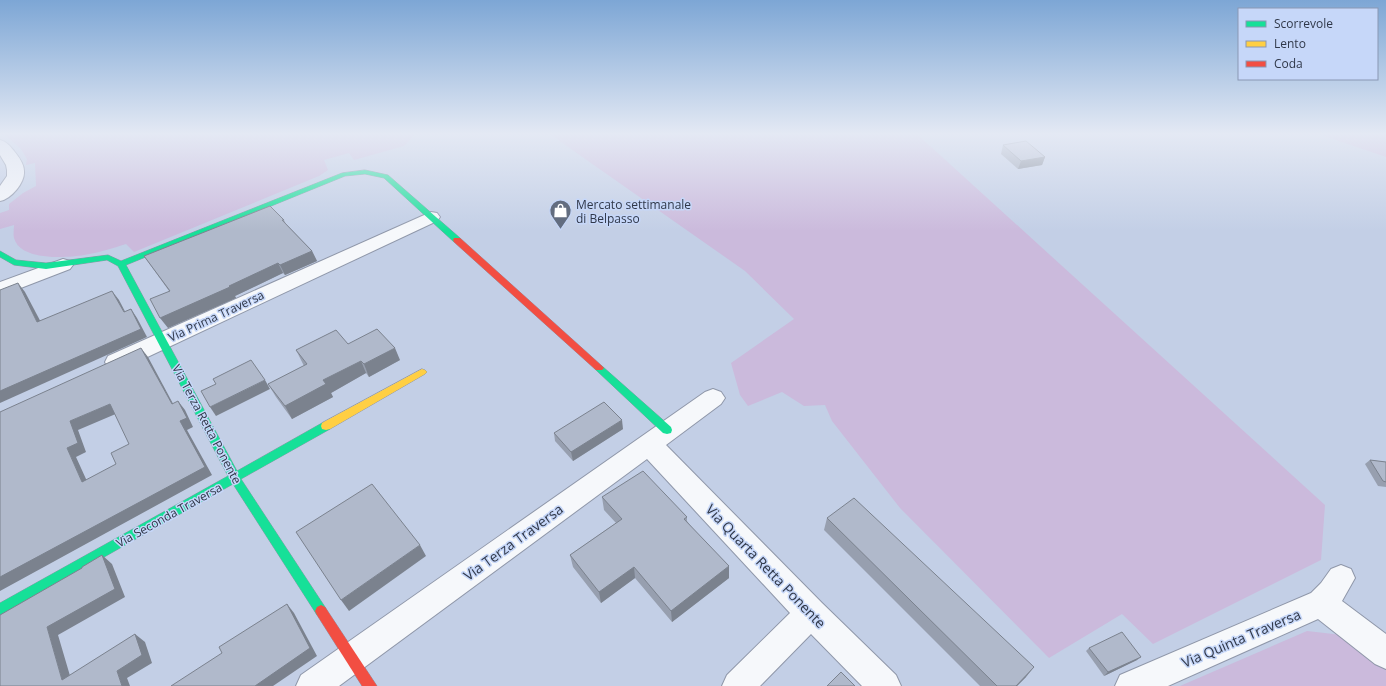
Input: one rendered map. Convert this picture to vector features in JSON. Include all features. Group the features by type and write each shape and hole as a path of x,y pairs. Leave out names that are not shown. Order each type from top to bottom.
{"street":[{"path":"0,196 16,178 16,167"},
{"path":"0,289 63,265 83,260 108,257 121,264 344,174 365,172 386,176 431,217 658,437"},
{"name":"Via Prima Traversa","path":"98,370 431,217"},
{"path":"0,253 14,262 46,266 63,265"},
{"name":"Via Terza Retta Ponente","path":"121,264 235,478 370,686"},
{"name":"Via Seconda Traversa","path":"0,610 422,372"},
{"name":"Via Terza Traversa","path":"312,686 713,398"},
{"name":"Via Quarta Retta Ponente","path":"658,437 811,613 884,686"},
{"name":"Via Quinta Traversa","path":"1131,686 1321,603 1331,593 1341,578"},
{"path":"1321,603 1386,653"},
{"path":"738,686 811,613"}],"shaded area":[{"path":"35,167 327,167 328,170 319,176 134,252 126,244 89,254 66,257 44,256 25,251 18,245 14,238 14,225 0,229 0,213 9,210 9,204 23,193 36,186"},
{"path":"597,167 953,167 1325,505 1321,560 1153,644 1122,614 1049,658 900,508 832,421 825,405 804,406 782,392 748,406 740,395 731,363 794,319 745,271"},
{"path":"1307,631 1342,635 1386,665 1386,686 1180,686"}],"building":[{"path":"270,206 312,251 280,265 278,263 229,286 230,287 160,318 150,299 170,291 144,256"},
{"path":"18,283 37,322 112,291 124,312 131,309 141,329 0,391 0,290"},
{"path":"377,329 395,348 364,364 361,361 323,380 326,384 285,406 268,384 307,364 296,350 336,330 348,344"},
{"path":"141,348 172,404 178,401 187,418 180,421 205,467 0,577 0,412","holes":["110,404 129,444 111,453 116,464 82,482 67,448 78,443 70,421"]},
{"path":"251,360 265,380 210,407 201,391 216,384 213,379"},
{"path":"604,402 622,420 571,452 554,433"},
{"path":"1370,460 1386,462 1386,482 1383,481"},
{"path":"643,471 687,517 684,519 729,566 671,611 634,567 599,592 570,555 622,519 602,497"},
{"path":"372,484 420,545 341,600 296,532"},
{"path":"854,498 1034,667 1016,686 997,686 827,518"},
{"path":"102,555 115,589 47,627 62,680 135,634 142,655 117,671 122,686 0,686 0,615"},
{"path":"287,604 310,648 255,686 171,686 222,653 219,647"},
{"path":"1122,632 1141,657 1108,672 1089,648"},
{"path":"841,672 855,686 827,686"}],"traffic: fast":[{"path":"121,264 344,174 365,172 386,176 457,240"},
{"path":"0,253 14,262 46,266 108,257 121,264 235,478 321,611"},
{"path":"599,368 667,430"},
{"path":"0,610 326,426"}],"traffic: slow":[{"path":"326,426 422,372"}],"traffic: jam":[{"path":"457,240 599,368"},
{"path":"321,611 370,686"}],"place":[{"name":"Mercato settimanale di Belpasso","path":"560,230"}]}
